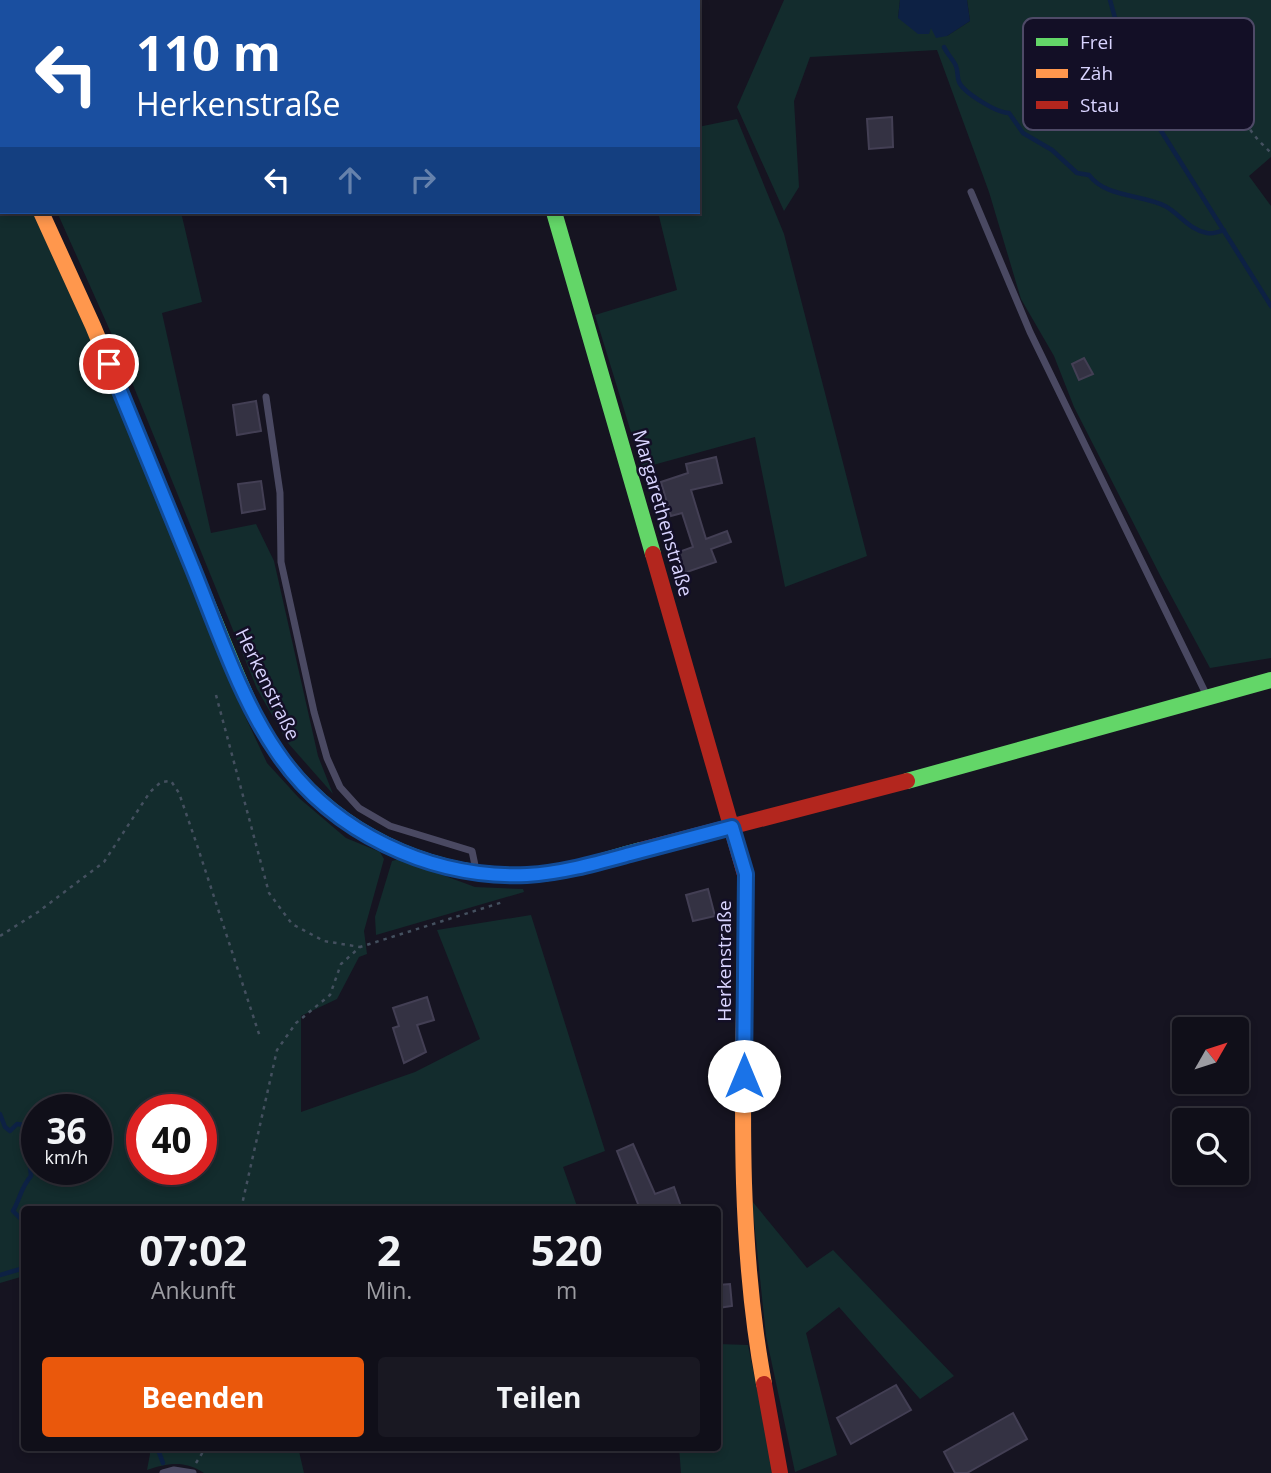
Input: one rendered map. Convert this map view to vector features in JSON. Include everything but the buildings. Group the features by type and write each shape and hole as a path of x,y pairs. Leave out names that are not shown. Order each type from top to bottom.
{"main road":[{"name":"Herkenstraße","path":"42,214 100,341 246,696 277,753 307,788 351,825 382,844 420,860 477,873 527,875 565,870 945,771 1271,680"},
{"name":"Margarethenstraße","path":"555,214 732,827"},
{"name":"Herkenstraße","path":"732,827 746,874 744,1127 747,1237 756,1342 780,1473"}],"lane":[{"path":"971,192 1030,332 1208,698"},
{"path":"266,397 280,493 281,562 314,712 327,758 340,787 359,808 390,826 472,851 477,873"},
{"path":"163,1473 174,1470 191,1472"}],"path":[{"path":"1250,130 1271,153"},
{"path":"216,695 270,893 292,924 324,940 360,947"},
{"path":"0,936 38,912 104,862 150,792 161,782 171,781 179,793 260,1037"},
{"path":"242,1206 277,1050 296,1023 330,995 341,964 360,947 503,902"},
{"path":"191,1472 204,1451"}],"green space":[{"path":"784,0 900,0 898,18 931,26 947,36 970,21 967,0 1271,0 1271,157 1249,176 1271,206 1271,658 1210,668 1074,407 1054,356 1021,299 989,192 937,50 810,57 794,101 799,187 784,211 737,107"},
{"path":"737,119 784,234 867,556 785,587 755,437 642,468 595,315 677,290 658,214 700,214 700,127"},
{"path":"0,214 34,214 62,270 238,701 267,763 299,798 346,838 380,852 384,859 364,931 367,954 359,957 337,999 301,1016 301,1112 415,1072 480,1039 437,930 531,915 605,1151 563,1167 577,1206 21,1206 21,1277 0,1283"},
{"path":"58,214 181,214 202,302 162,313 211,533 256,524 274,561 318,756 333,794 288,743 257,689 120,353"},
{"path":"399,859 475,887 523,889 524,892 376,935 375,917 392,861"},
{"path":"752,1201 807,1268 833,1250 954,1376 920,1399 839,1307 806,1333 837,1455 795,1472 766,1336"},
{"path":"721,1344 748,1345 774,1473 681,1473 679,1451 721,1451"},
{"path":"149,1451 299,1451 304,1473 204,1473 183,1464 147,1470"}],"water":[{"path":"900,0 967,0 970,21 947,36 936,38 931,28 929,34 918,34 898,18"}],"waterway":[{"path":"1110,0 1115,18"},
{"path":"944,47 956,66 959,82 967,91 989,106 1009,113 1023,133 1052,150 1077,173 1089,175 1114,192 1165,206 1200,231 1211,233 1224,230"},
{"path":"1161,130 1271,306"},
{"path":"0,1114 5,1127 10,1131 17,1124 21,1125"},
{"path":"21,1219 13,1211 25,1185"},
{"path":"0,1275 21,1269"},
{"path":"158,1451 163,1463"}],"traffic: fast":[{"path":"555,214 653,554"},
{"path":"175,525 241,685 267,737 298,778 324,804 353,826 385,844 419,858 490,874 527,875 556,872 641,850"},
{"path":"907,781 1271,680"}],"traffic: slow":[{"path":"42,214 93,326 175,525"},
{"path":"746,878 744,1195 754,1321 764,1384"}],"traffic: jam":[{"path":"653,554 746,878"},
{"path":"641,850 907,781"},
{"path":"764,1384 780,1473"}],"route":[{"path":"109,364 260,724 277,753 299,780 322,803 351,825 382,844 448,868 477,873 527,875 565,870 732,827 746,874 744,1076"}]}
